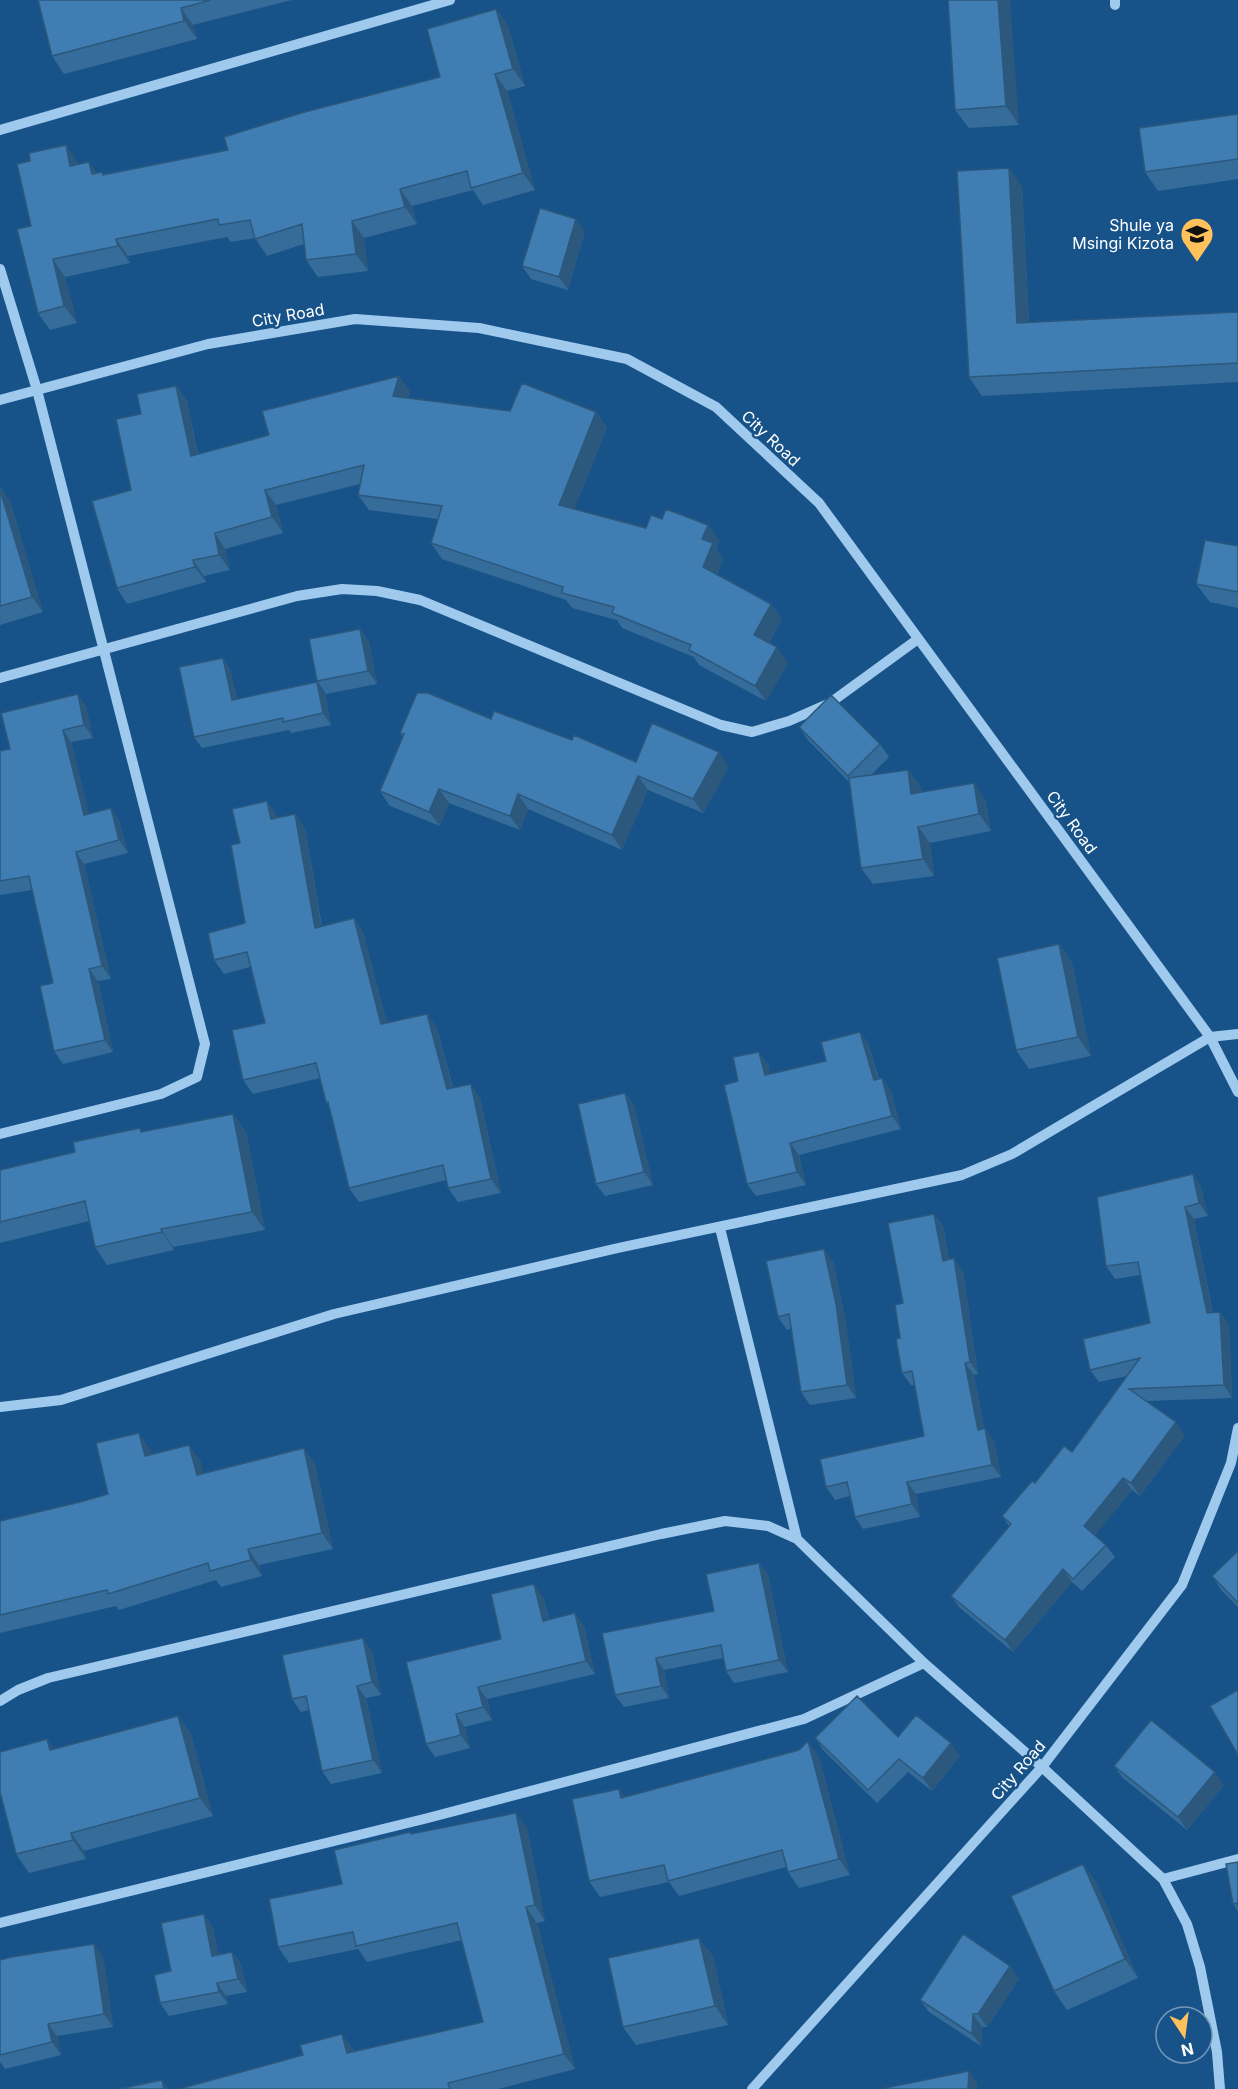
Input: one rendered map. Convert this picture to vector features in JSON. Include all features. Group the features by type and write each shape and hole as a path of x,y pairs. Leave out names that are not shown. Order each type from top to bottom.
{"street":[{"path":"0,130 450,0"},
{"path":"0,269 37,390 205,1044 197,1077 161,1094 0,1134"},
{"name":"City Road","path":"0,400 208,344 355,319 479,328 627,359 716,407 819,503 1210,1037 1238,1092"},
{"path":"0,678 297,596 342,589 377,591 420,600 721,725 752,732 789,721 830,703 918,639"},
{"path":"0,1407 61,1400 334,1314 618,1248 962,1175 1012,1154 1210,1037 1238,1034"},
{"path":"720,1227 797,1539"},
{"name":"City Road","path":"752,2089 1042,1767 1182,1585 1234,1462 1238,1428"},
{"path":"0,1701 18,1690 48,1678 661,1534 725,1521 768,1526 797,1539 924,1663 1042,1767 1163,1879 1186,1924 1200,1967 1217,2052 1220,2089"},
{"path":"0,1923 428,1818 804,1719 924,1663"},
{"path":"1163,1879 1238,1859"}],"building":[{"path":"38,0 211,0 181,8 184,21 52,56"},
{"path":"948,0 998,0 1006,106 955,110"},
{"path":"496,9 513,69 495,74 523,173 471,188 467,171 400,189 405,207 352,221 356,254 306,260 302,224 255,239 250,220 219,225 218,219 116,239 118,246 53,259 64,306 38,313 17,229 31,226 17,164 30,161 29,153 66,145 70,166 89,162 92,174 102,172 103,175 228,150 224,137 301,113 440,77 427,29"},
{"path":"1238,114 1238,159 1145,172 1139,128"},
{"path":"1009,168 1017,323 1238,312 1238,363 969,377 957,171"},
{"path":"540,208 576,219 559,277 522,266"},
{"path":"399,376 393,396 510,411 522,383 596,412 559,505 646,528 651,515 662,519 666,509 708,525 702,539 713,543 703,567 771,604 754,635 777,647 755,686 689,650 691,645 612,613 614,607 562,593 563,587 431,543 442,506 358,495 364,465 265,490 272,517 215,533 219,555 193,560 195,567 117,588 92,501 131,490 116,419 141,414 137,394 176,386 191,456 269,435 262,411"},
{"path":"0,490 32,597 0,606"},
{"path":"1205,540 1238,546 1238,592 1196,584"},
{"path":"360,629 368,671 317,681 309,639"},
{"path":"223,658 232,700 317,682 323,713 283,722 283,718 194,737 179,667"},
{"path":"417,693 428,693 491,719 494,711 572,740 574,735 636,762 652,723 719,752 693,799 638,776 612,835 518,794 510,816 439,789 429,812 380,791 404,734 400,733"},
{"path":"78,694 84,725 63,730 84,815 111,808 119,840 76,852 102,966 89,969 105,1040 54,1051 40,986 53,983 29,876 0,881 0,751 10,749 1,713"},
{"path":"831,695 880,744 848,776 799,727"},
{"path":"908,770 911,794 974,783 979,814 918,827 923,859 861,868 849,778"},
{"path":"267,801 271,819 295,814 315,928 354,918 381,1024 427,1014 447,1089 471,1084 491,1179 448,1188 443,1165 349,1188 316,1063 243,1080 232,1030 265,1023 247,952 214,960 208,933 245,923 231,845 240,843 232,809"},
{"path":"1059,944 1078,1037 1016,1050 997,958"},
{"path":"860,1032 874,1080 882,1078 892,1116 790,1143 797,1172 747,1184 724,1085 738,1081 733,1057 759,1052 765,1075 826,1061 821,1042"},
{"path":"625,1093 644,1172 596,1184 578,1104"},
{"path":"233,1114 252,1212 161,1229 162,1232 95,1247 85,1201 0,1222 0,1170 75,1152 73,1142 140,1128 141,1132"},
{"path":"1193,1174 1199,1203 1185,1207 1207,1313 1220,1312 1224,1385 1129,1389 1176,1422 1131,1483 1123,1478 1084,1526 1106,1545 1073,1579 1063,1569 1005,1640 951,1596 1011,1524 1002,1516 1032,1481 1035,1483 1064,1446 1072,1452 1140,1358 1090,1370 1083,1339 1150,1323 1138,1262 1106,1266 1097,1197"},
{"path":"934,1214 943,1261 954,1258 970,1362 965,1363 978,1430 985,1428 992,1465 907,1482 912,1504 855,1517 847,1482 826,1487 820,1459 924,1436 912,1371 902,1373 896,1339 900,1338 895,1305 903,1303 888,1223"},
{"path":"824,1249 836,1304 847,1385 801,1392 789,1314 778,1317 766,1261"},
{"path":"139,1433 145,1456 189,1445 197,1475 304,1448 322,1533 248,1549 251,1560 210,1571 208,1563 108,1594 107,1590 0,1615 0,1521 108,1494 96,1443"},
{"path":"1238,1552 1238,1603 1212,1576"},
{"path":"759,1563 779,1660 726,1671 721,1645 656,1658 661,1686 615,1695 602,1633 714,1611 706,1574"},
{"path":"534,1584 543,1621 575,1613 586,1661 478,1687 483,1707 456,1714 461,1735 426,1744 406,1662 501,1639 491,1594"},
{"path":"363,1638 372,1682 357,1686 373,1760 322,1771 306,1696 292,1699 282,1655"},
{"path":"1238,1690 1238,1755 1210,1706"},
{"path":"857,1696 898,1737 916,1715 951,1743 923,1778 899,1759 868,1790 815,1738"},
{"path":"178,1716 200,1798 71,1833 73,1840 16,1854 0,1792 0,1752 47,1739 50,1750"},
{"path":"1151,1720 1215,1772 1178,1817 1114,1766"},
{"path":"808,1741 839,1859 788,1872 782,1850 668,1881 664,1865 589,1881 572,1799 619,1789 621,1798 799,1750"},
{"path":"516,1813 535,1905 526,1907 564,2054 448,2083 450,2089 179,2089 303,2055 300,2045 342,2034 347,2053 483,2022 457,1923 356,1946 353,1932 278,1947 269,1899 342,1884 334,1850 410,1832 411,1834"},
{"path":"1238,1862 1238,1907 1237,1903 1233,1904 1226,1864"},
{"path":"1083,1864 1125,1959 1054,1991 1011,1896"},
{"path":"204,1914 212,1956 232,1952 238,1979 217,1983 219,1992 160,2003 154,1975 171,1971 161,1923"},
{"path":"963,1934 1010,1966 978,2014 973,2014 972,2034 920,2000"},
{"path":"699,1938 715,2006 623,2027 608,1958"},
{"path":"94,1944 104,2014 48,2024 52,2042 0,2055 0,1960"},
{"path":"969,2071 968,2089 885,2089 885,2088"},
{"path":"162,2080 164,2089 119,2089"}],"place":[{"name":"Shule ya Msingi Kizota","path":"1197,263"}]}
